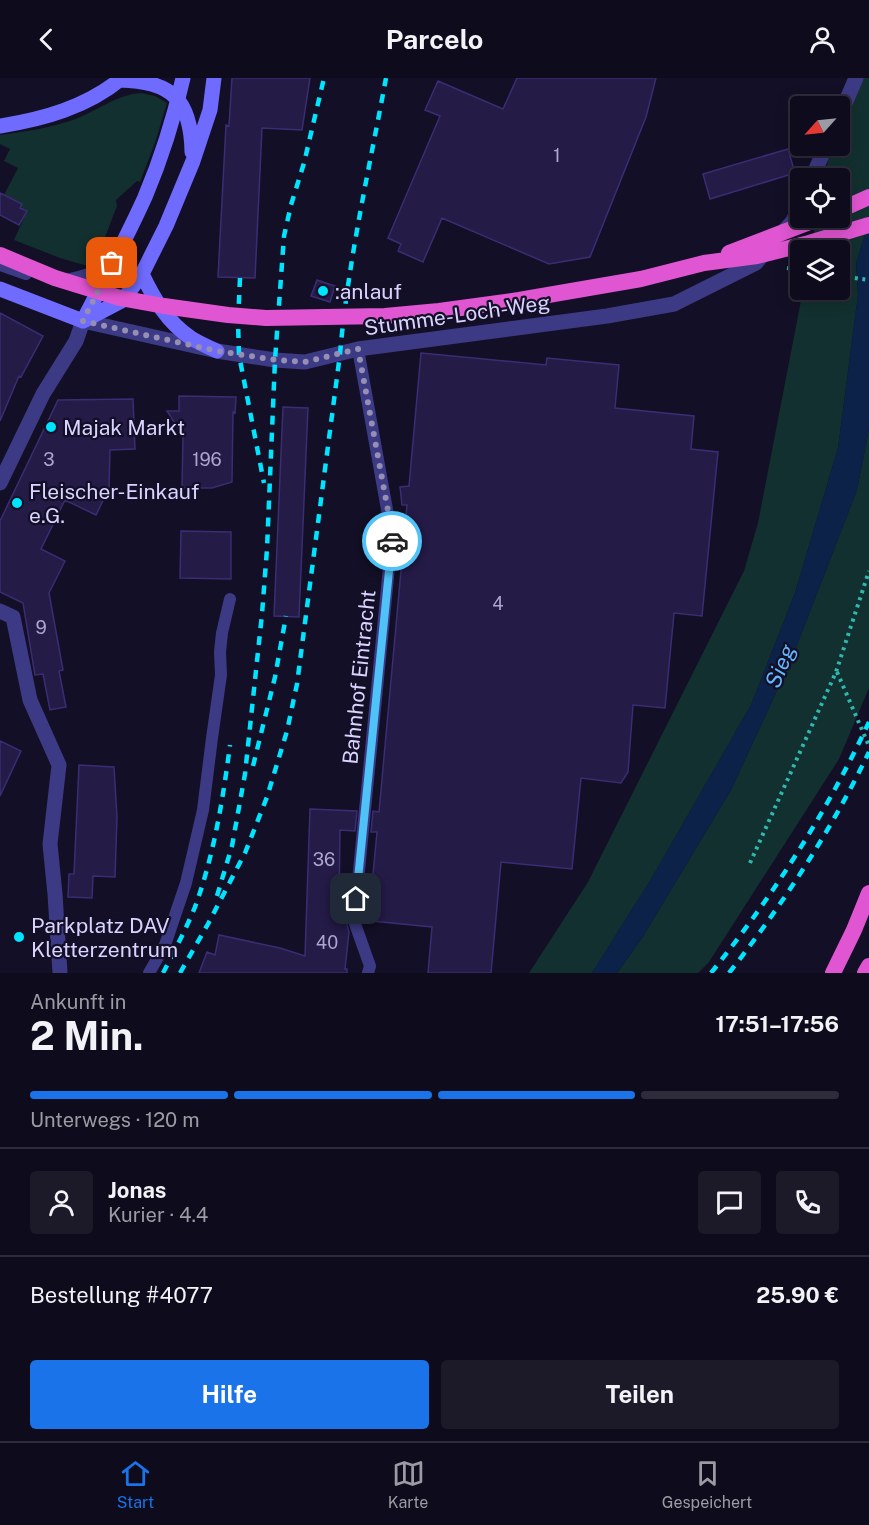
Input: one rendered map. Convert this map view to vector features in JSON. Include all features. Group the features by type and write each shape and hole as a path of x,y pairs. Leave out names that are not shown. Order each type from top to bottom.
{"highway":[{"path":"850,206 869,197"},
{"path":"0,255 55,278 120,298 228,315 266,318 385,316 519,300 641,279 704,263 757,256 869,225"},
{"path":"704,263 794,228"},
{"path":"833,973 869,893"},
{"path":"866,973 869,966"}],"main road":[{"path":"83,321 145,197 164,145 183,78"},
{"path":"0,289 83,321 123,300 142,273 166,226 193,160 210,110 214,78"},
{"path":"0,126 29,122 77,106 121,79 141,80 158,86 178,99 187,115 192,131 193,160"},
{"path":"142,273 154,299 170,321 192,339 217,351"}],"street":[{"path":"848,96 856,78"},
{"name":"Stumme-Loch-Weg","path":"83,321 217,351 305,362 358,349 607,316 674,304 756,263 790,223"},
{"path":"0,483 43,393 76,341 83,321"},
{"path":"0,611 13,617 30,700 59,765 50,844 60,973"}],"lane":[{"path":"0,265 44,280 62,281 96,272 112,263"},
{"name":"Bahnhof Eintracht","path":"358,349 392,537 354,921 370,966 368,973"},
{"path":"148,973 165,945 186,883 203,810 221,675 219,652 230,599"}],"path":[{"path":"850,277 869,280"},
{"path":"750,863 836,672 869,572"},
{"path":"836,672 869,746"}],"green space":[{"path":"856,78 869,78 869,222 856,263 858,295 838,448 795,593 751,705 653,876 592,973 529,973 588,882 744,571 758,523 801,300 850,300 850,240 812,240 815,228 850,228 850,168 826,168 829,156 850,156 848,96"},
{"path":"141,93 155,96 167,103 140,182 137,181 116,200 117,206 91,267 14,240 27,211 20,208 22,204 4,195 18,168 4,161 10,149 0,144 0,135 64,123 124,97"},
{"path":"869,429 869,688 839,759 709,962 698,973 617,973 642,938 731,790 792,658 857,490"}],"water":[{"name":"Sieg","path":"869,222 869,429 857,490 792,658 731,790 642,938 617,973 592,973 653,876 751,705 795,593 838,448 858,295 856,263"}],"building":[{"path":"232,78 310,78 302,130 262,128 255,278 218,277 226,125 229,126"},
{"path":"517,78 656,78 646,117 590,257 549,264 442,218 423,262 398,251 401,244 388,238 440,116 425,110 438,81 503,109"},
{"path":"788,149 794,168 790,168 790,175 710,199 703,174"},
{"path":"0,193 22,204 20,208 27,211 19,225 0,215"},
{"name":":anlauf","path":"317,280 335,286 330,302 311,296"},
{"path":"0,313 43,336 21,377 19,376 0,421"},
{"path":"421,353 546,365 547,358 619,365 615,408 694,416 691,449 718,452 702,616 674,613 665,708 633,705 628,772 621,783 581,778 572,869 501,862 491,973 428,973 432,927 362,920 364,906 370,906 377,832 371,832 373,811 379,812 407,505 402,505 400,487 409,486"},
{"path":"179,396 236,397 235,413 233,412 232,482 212,488 182,488 183,436 167,411 179,411"},
{"path":"133,399 135,449 110,450 109,488 96,515 65,500 41,549 65,561 49,593 63,670 59,671 66,707 50,710 43,674 35,675 23,603 0,592 0,521 58,400"},
{"path":"283,407 308,408 299,617 274,616"},
{"path":"181,531 231,532 231,579 180,578"},
{"path":"0,741 21,751 0,796"},
{"path":"79,765 114,767 117,817 115,877 93,876 92,898 68,897 69,874 74,874"},
{"path":"310,809 357,811 355,831 340,830 339,906 347,906 346,921 349,932 345,969 347,973 199,973 207,952 215,955 219,935 280,948 305,956"}],"railway":[{"path":"217,896 232,846 245,774 262,614 284,236 324,78"},
{"path":"180,973 245,853 267,797 287,731 297,684 348,285 386,78"},
{"path":"240,278 239,355 264,483"},
{"path":"253,766 275,677 286,616"},
{"path":"711,973 756,914 798,852 817,821 869,722"},
{"path":"163,973 188,924 208,867 230,745"},
{"path":"729,973 805,866 839,810 869,752"}],"way so far":[{"path":"112,263 83,321 217,351 276,360 305,362 358,349 392,541"}],"place":[{"name":":anlauf","path":"323,291"},
{"name":"Majak Markt","path":"51,427"},
{"name":"Fleischer-Einkauf e.G.","path":"17,503"},
{"name":"Parkplatz DAV Kletterzentrum","path":"19,937"}],"route":[{"path":"356,899 392,541"}]}
